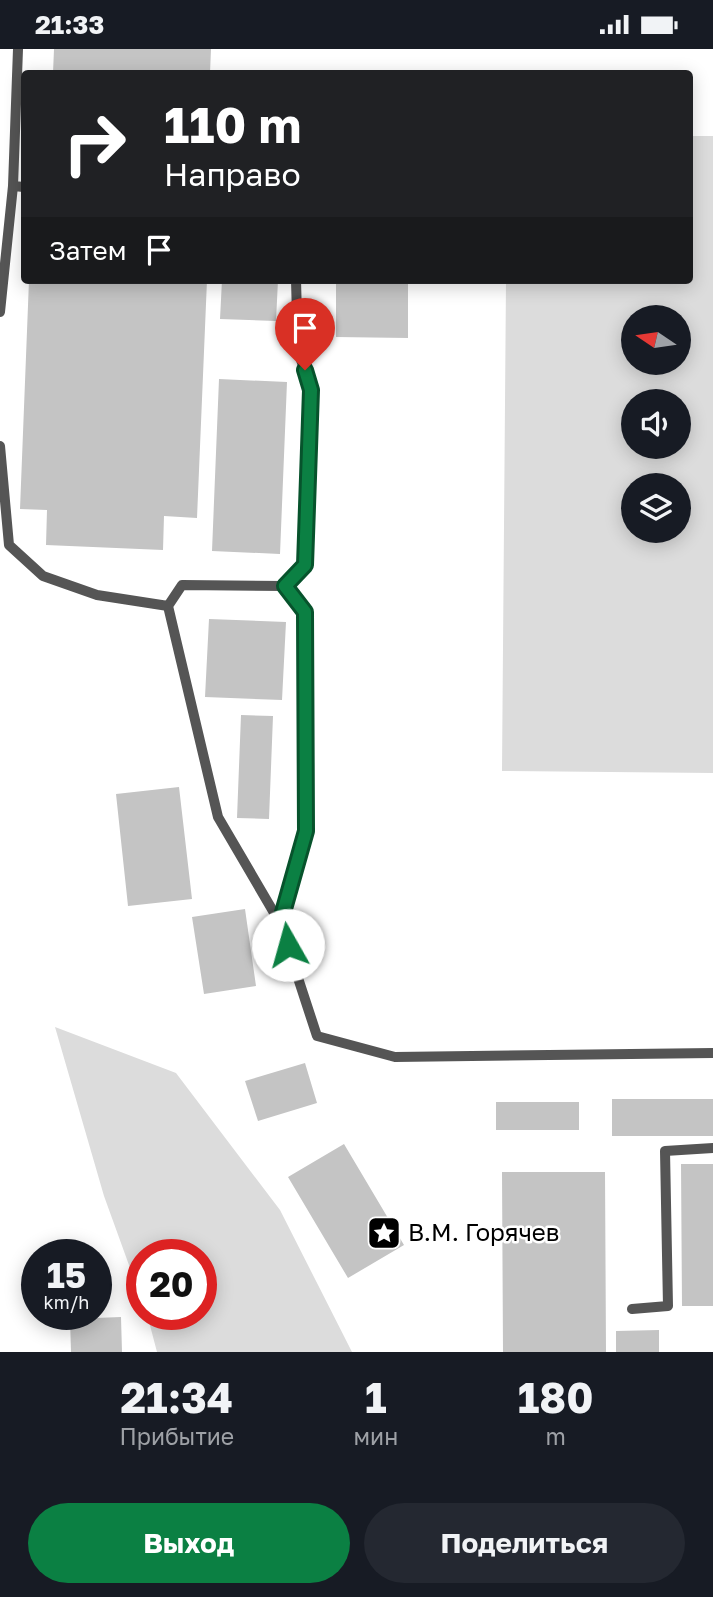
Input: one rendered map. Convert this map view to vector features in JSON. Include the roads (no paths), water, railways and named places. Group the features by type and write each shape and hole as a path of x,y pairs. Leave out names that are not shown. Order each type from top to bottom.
{"lane":[{"path":"0,312 19,186 18,49"},
{"path":"296,284 299,351 311,390 305,565 285,586 182,585 168,606 218,817 280,923 317,1036 395,1057 713,1053"},
{"path":"0,446 9,545 43,576 97,595 168,606"},
{"path":"280,923 306,831 305,612 285,586"},
{"path":"632,1309 668,1306 665,1151 713,1148"}],"place":[{"name":"В.М. Горячев","path":"384,1233"}]}
